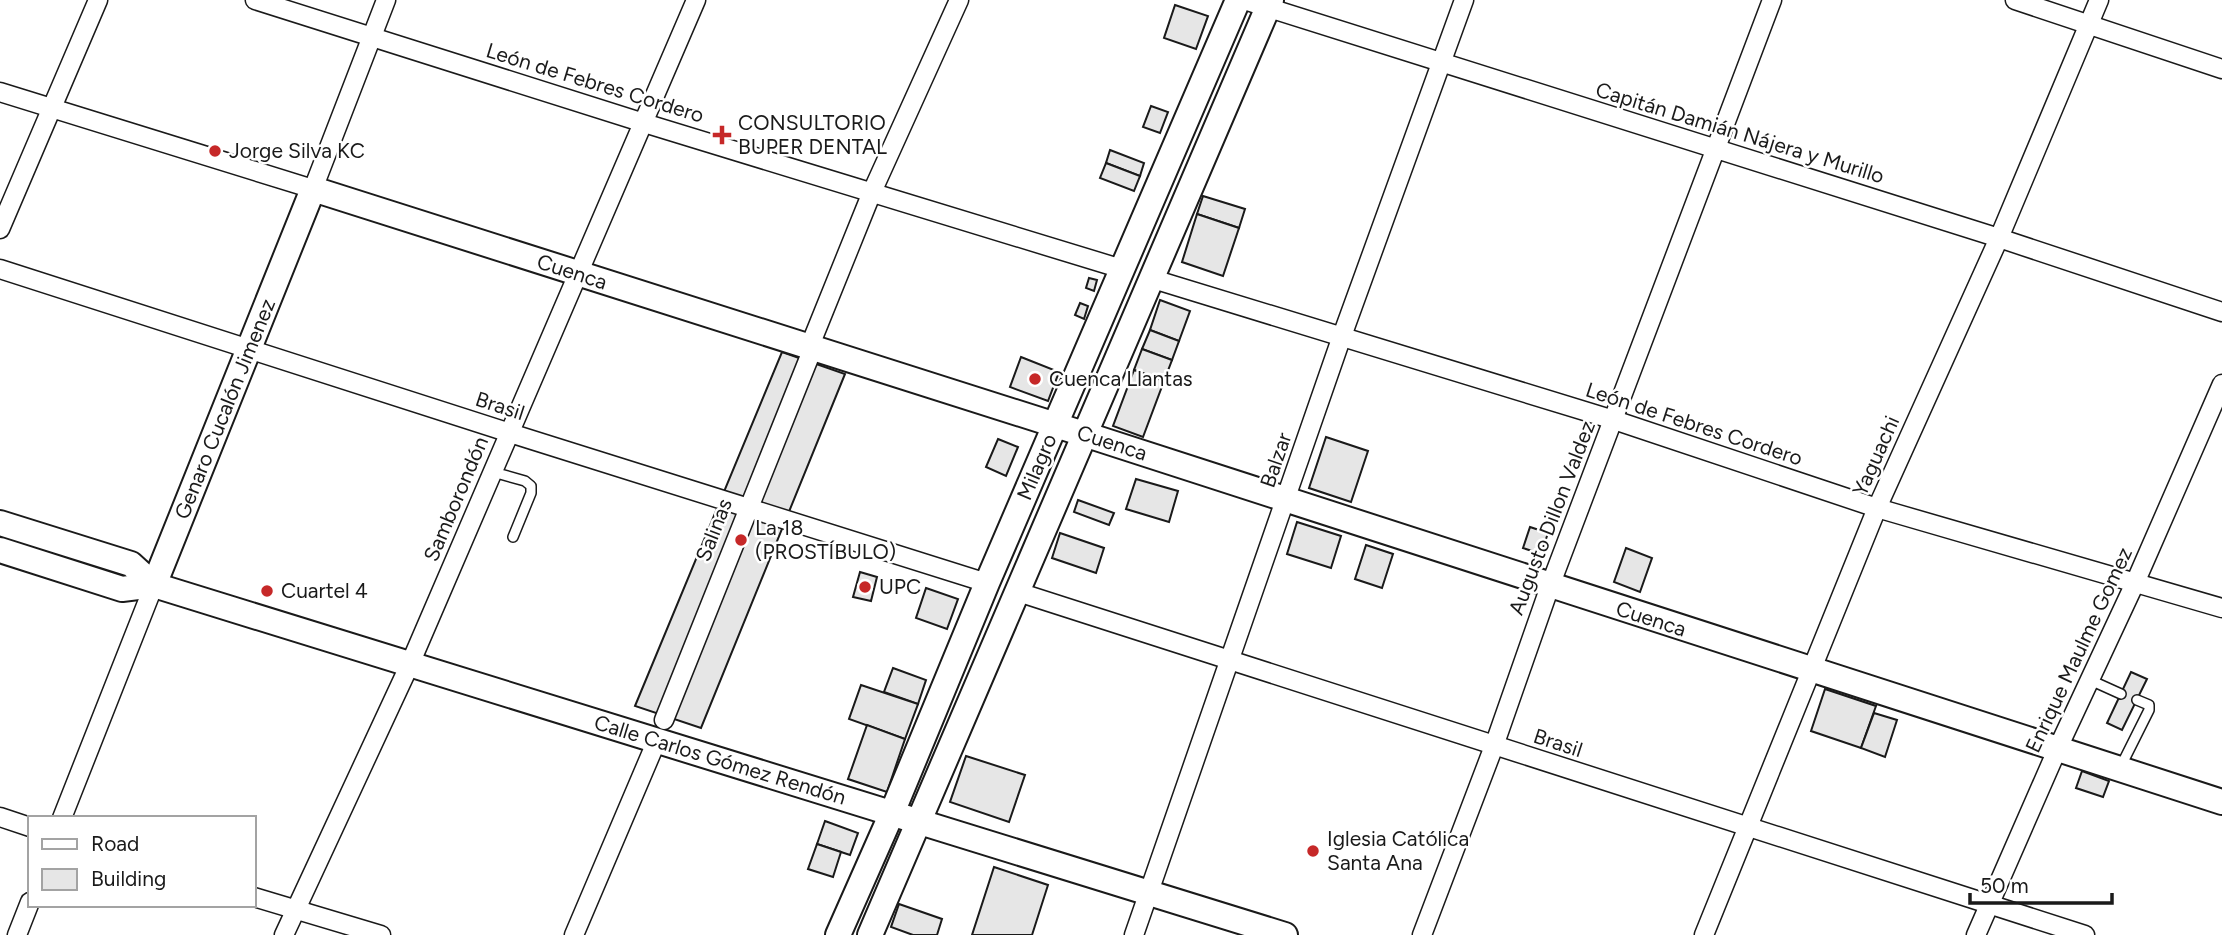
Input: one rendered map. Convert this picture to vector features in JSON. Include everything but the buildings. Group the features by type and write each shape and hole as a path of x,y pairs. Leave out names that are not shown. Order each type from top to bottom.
{"main road":[{"name":"Milagro","path":"838,935 1238,0"},
{"path":"1153,279 1270,3"},
{"name":"Cuenca","path":"313,190 578,274 809,353 1087,435 2057,751 2222,802"},
{"name":"Genaro Cucalón Jimenez","path":"154,585 313,190"},
{"name":"Milagro","path":"870,935 1153,279"},
{"name":"Calle Carlos Gómez Rendón","path":"0,523 131,564 154,585"},
{"name":"Calle Carlos Gómez Rendón","path":"0,550 122,589 154,585 410,664 661,730 892,813 1285,935"}],"street":[{"path":"0,229 98,0"},
{"name":"León de Febres Cordero","path":"255,0 644,123 1122,269"},
{"name":"Genaro Cucalón Jimenez","path":"313,190 386,0"},
{"name":"Samborondón","path":"284,935 410,664 696,0"},
{"name":"Salinas","path":"574,935 661,730 872,192 959,0"},
{"name":"Capitán Damián Nájera y Murillo","path":"1244,0 1270,3 1443,63 1999,238 2222,312"},
{"name":"Balzar","path":"1134,935 1342,336 1464,0"},
{"name":"Augusto Dillon Valdez","path":"1422,935 1494,746 1550,586 1772,0"},
{"path":"2015,0 2222,69"},
{"name":"Yaguachi","path":"1704,935 1877,508 1999,238 2099,0"},
{"name":"Cuenca","path":"0,92 313,190"},
{"name":"Brasil","path":"0,269 987,583"},
{"name":"León de Febres Cordero","path":"1153,279 1614,420 1877,508 2222,608"},
{"name":"Enrique Maulme Gomez","path":"1976,935 2222,384"},
{"name":"Genaro Cucalón Jimenez","path":"63,816 154,585"},
{"name":"Brasil","path":"1018,592 2085,935"},
{"path":"0,817 28,826"},
{"path":"256,898 381,935"},
{"path":"17,935 28,907"}],"lane":[{"path":"493,472 525,481 531,486 531,493 513,537"},
{"path":"2090,680 2121,694"},
{"path":"2119,770 2149,710 2149,705 2137,700"}],"place":[{"name":"CONSULTORIO BUPER DENTAL","path":"722,135"},
{"name":"Jorge Silva KC","path":"215,151"},
{"name":"Cuenca Llantas","path":"1035,379"},
{"name":"La 18 (PROSTÍBULO)","path":"741,540"},
{"name":"UPC","path":"865,587"},
{"name":"Cuartel 4","path":"267,591"},
{"name":"Iglesia Católica Santa Ana","path":"1313,851"}]}
